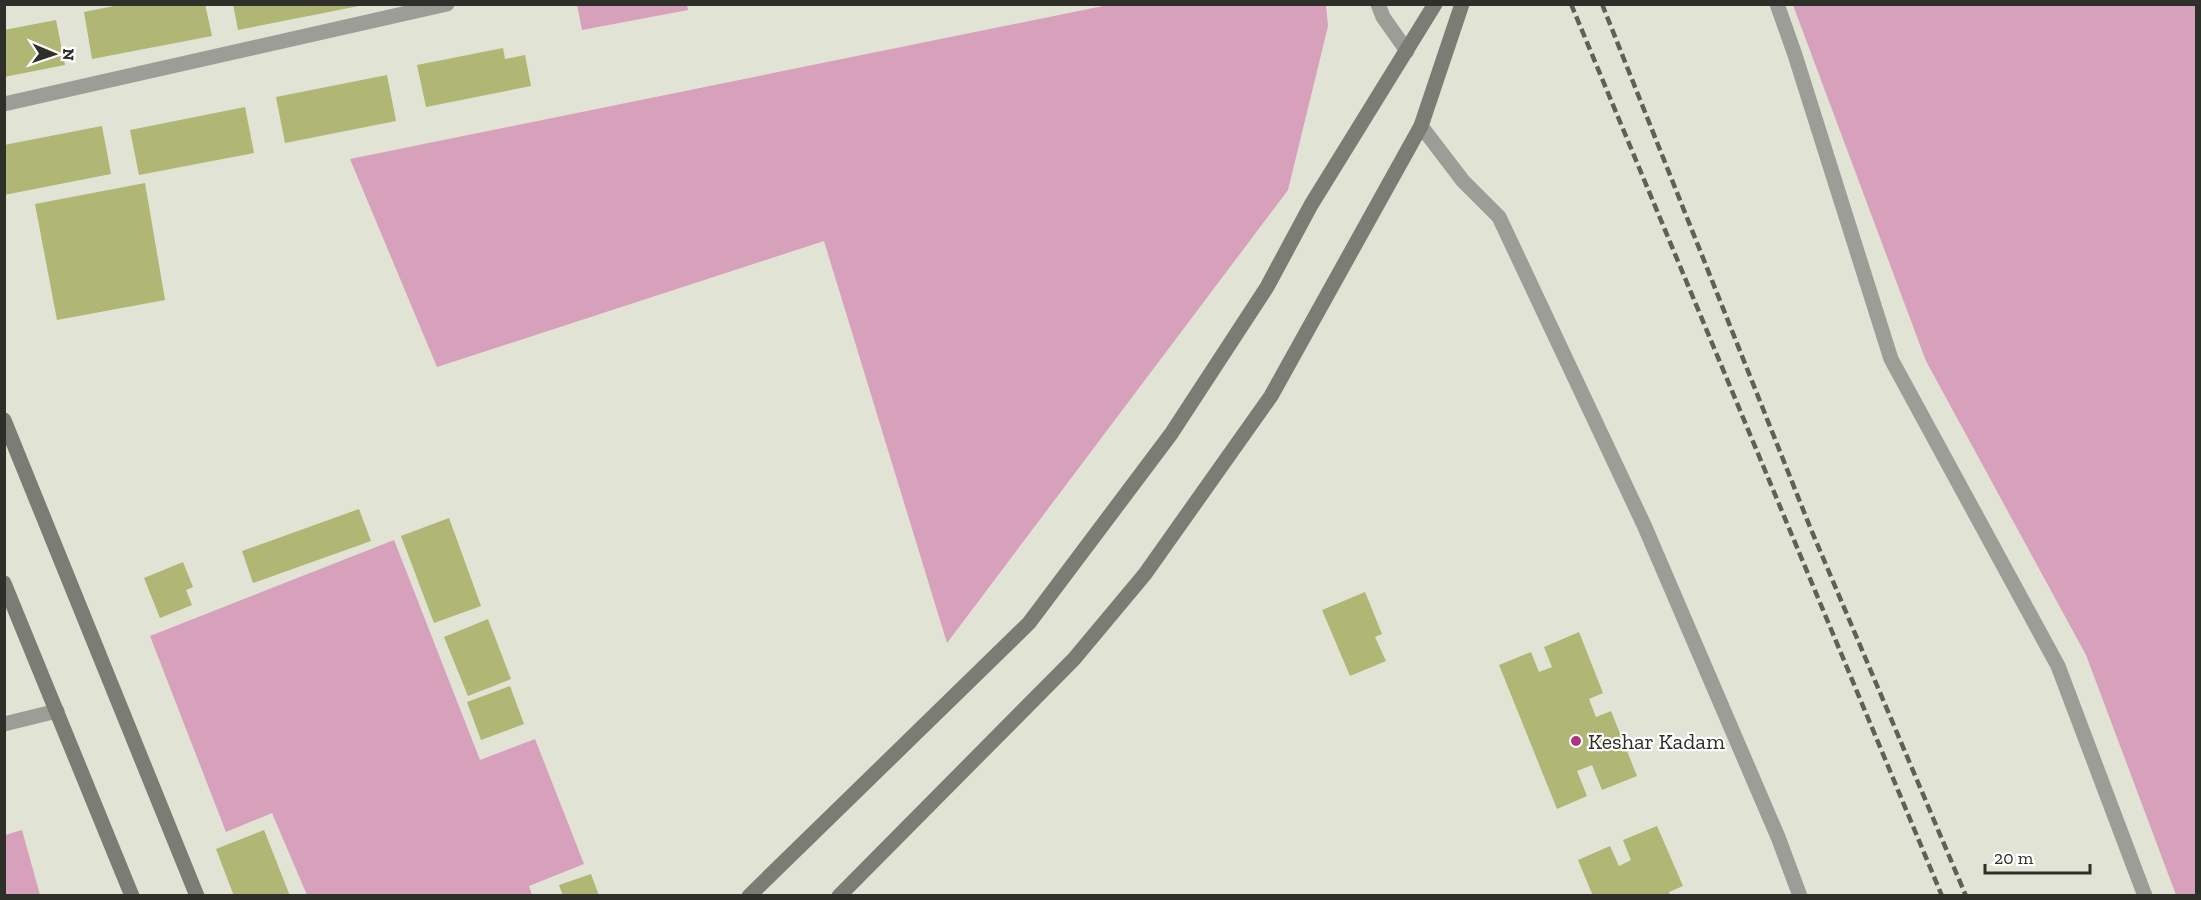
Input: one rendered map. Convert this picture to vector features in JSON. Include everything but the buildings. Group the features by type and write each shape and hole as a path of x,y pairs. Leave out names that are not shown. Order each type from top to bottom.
{"street":[{"path":"4,104 447,4"},
{"path":"1378,4 1383,17 1407,51"},
{"path":"749,896 1029,623 1178,424 1267,287 1311,205 1435,4"},
{"path":"839,896 1074,659 1145,574 1270,396 1421,126 1462,4"},
{"path":"1777,4 1796,55 1891,359 2058,666 2145,896"},
{"path":"1421,126 1463,181 1499,217 1644,525 1778,837 1800,896"},
{"path":"4,420 197,896"},
{"path":"4,583 132,896"},
{"path":"4,724 57,711"}],"shaded area":[{"path":"577,5 687,5 688,10 582,30"},
{"path":"1108,5 1326,5 1328,26 1288,190 947,643 824,241 437,367 350,159"},
{"path":"1793,5 2196,5 2196,895 2176,895 2086,655 1926,361"},
{"path":"394,540 480,760 535,739 584,864 529,886 532,895 307,895 272,813 226,832 150,636"},
{"path":"22,830 40,895 5,895 5,835"}],"railway":[{"path":"1571,4 1942,896"},
{"path":"1602,4 1810,527 1966,896"}],"place":[{"name":"Keshar Kadam","path":"1576,741"}]}
